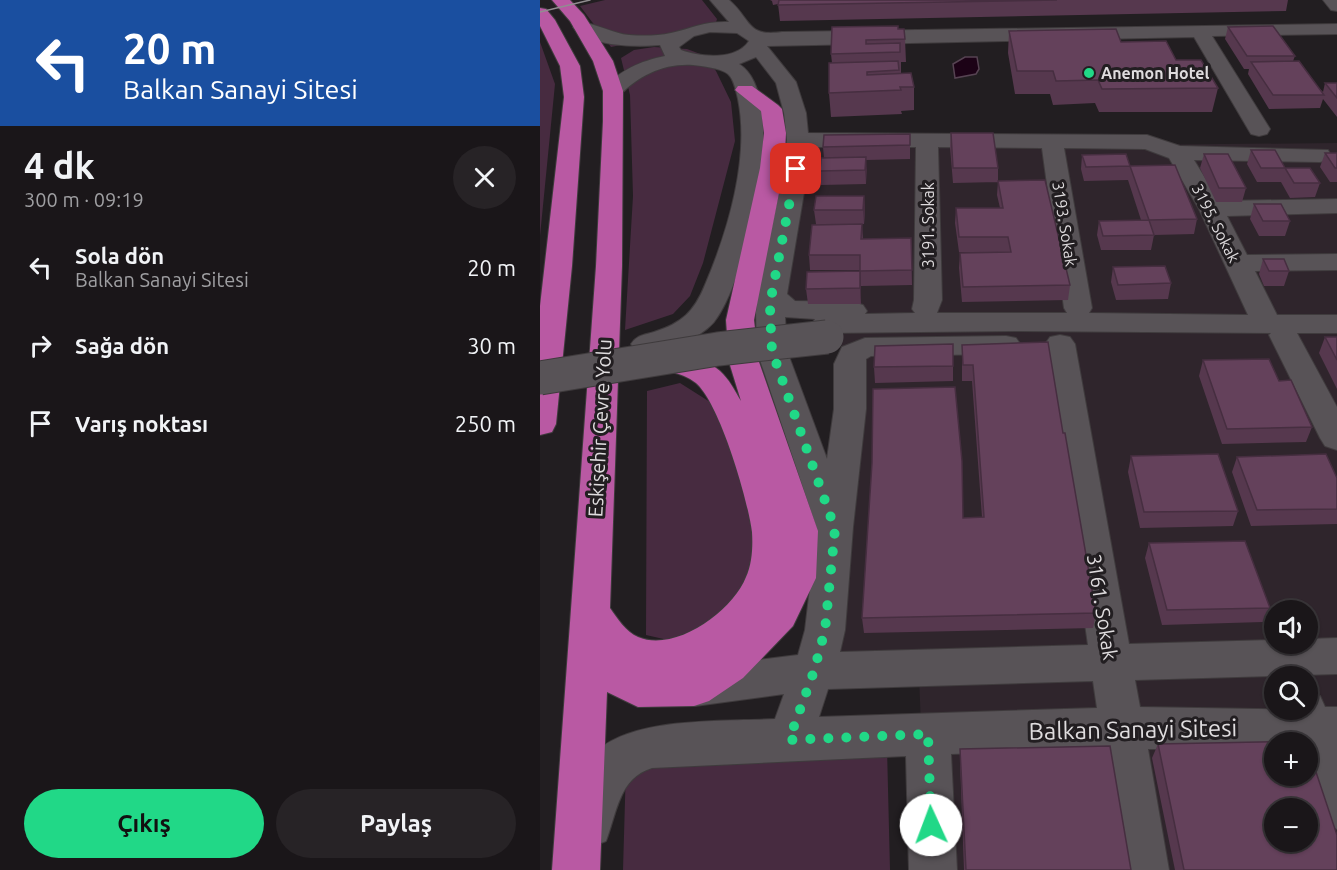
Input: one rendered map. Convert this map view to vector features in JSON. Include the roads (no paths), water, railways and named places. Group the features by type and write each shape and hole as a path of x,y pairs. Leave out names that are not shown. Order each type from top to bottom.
{"highway":[{"name":"Eskişehir Çevre Yolu","path":"561,0 582,27 603,61 613,91 614,121 609,266 576,868"},
{"path":"540,13 570,66 574,97 559,266 541,400"},
{"path":"591,613 601,666 638,688 694,687 728,665 779,614 797,578 800,531 744,362 740,320 772,168 775,134 771,109 745,90"},
{"path":"591,613 603,633 628,653 654,659 678,656 723,635 742,616 763,585 770,558 770,528 746,451 724,397 712,381 684,363 651,352"}],"street":[{"path":"704,0 714,13 715,20 710,27"},
{"path":"719,0 786,82 795,113 798,140 796,169 772,293 770,312 772,351 835,529"},
{"path":"1332,0 1337,6"},
{"path":"582,27 615,40 642,42 676,38 690,31 710,27 782,38 1337,29"},
{"path":"1200,31 1259,129"},
{"path":"613,91 624,78 639,69 669,60 728,60 746,54 749,34"},
{"path":"541,400 651,352 688,329 704,315 717,290 744,202 750,170 753,142 745,90 739,72 729,66 696,61 673,54 669,46 676,38"},
{"path":"798,140 1147,142 1178,153 1320,155"},
{"name":"3191. Sokak","path":"926,309 928,300 927,140"},
{"name":"3193. Sokak","path":"1052,141 1078,308"},
{"name":"3195. Sokak","path":"1178,153 1211,209 1237,263 1337,438"},
{"path":"1211,209 1337,206"},
{"path":"1237,263 1337,262"},
{"path":"772,293 781,306 792,310 1078,308 1161,314 1191,330"},
{"path":"540,364 783,340 826,330 938,334 1276,329 1337,324"},
{"path":"1276,329 1337,334"},
{"path":"789,740 814,671 825,630 850,410 849,364 854,354 865,347 1060,344 1191,330"},
{"name":"3161. Sokak","path":"1060,344 1145,870"},
{"path":"1297,666 1337,656"},
{"path":"694,687 814,671 1111,661 1264,666"},
{"path":"1318,722 1337,806"},
{"name":"Balkan Sanayi Sitesi","path":"576,868 608,772 627,754 652,747 928,734 1318,722"},
{"path":"928,734 933,870"}],"tram line":[{"path":"540,12 590,0"}],"place":[{"name":"Anemon Hotel","path":"1089,73"}]}
